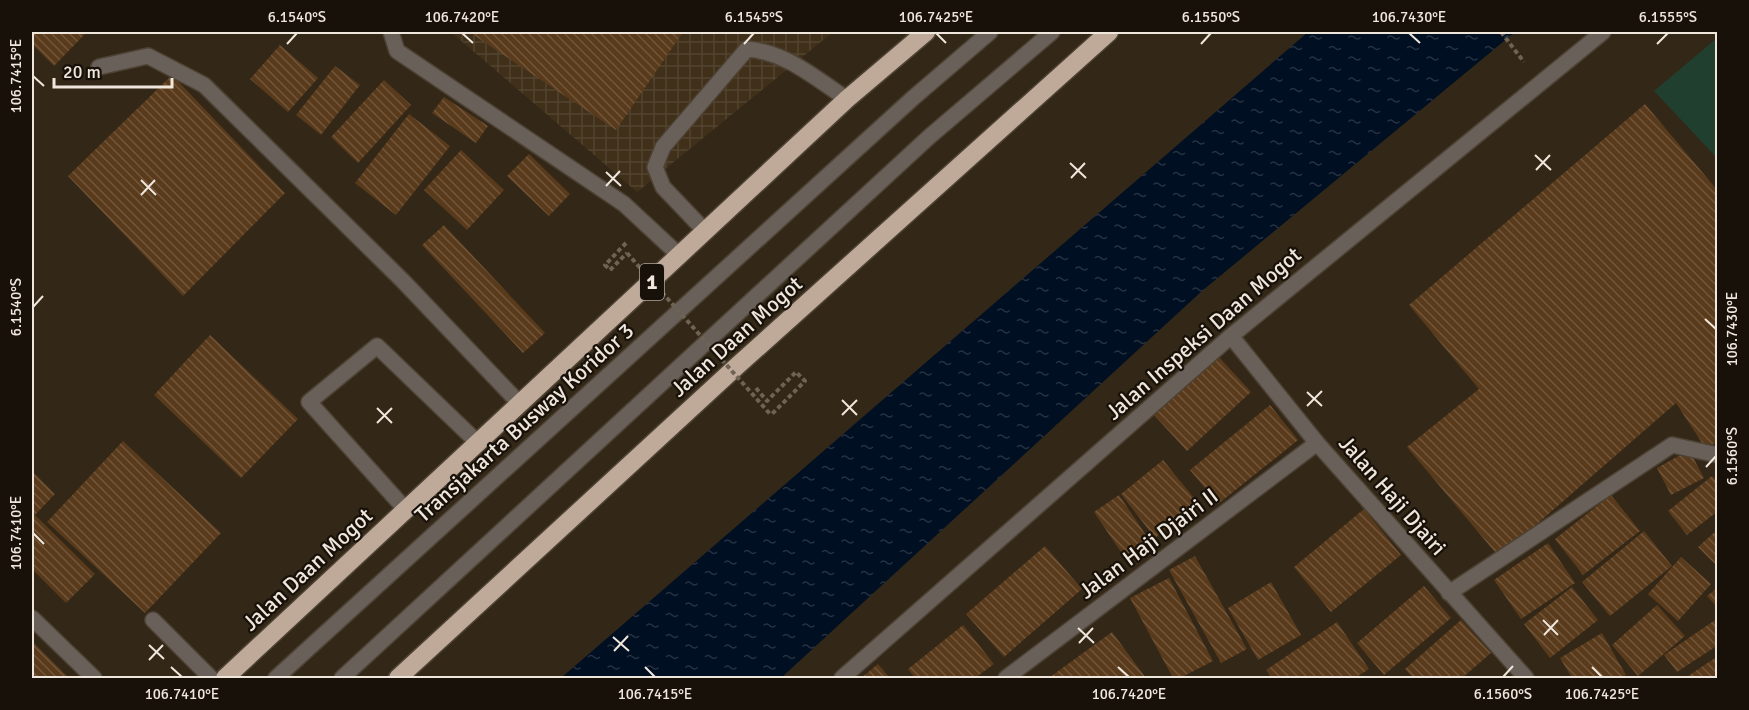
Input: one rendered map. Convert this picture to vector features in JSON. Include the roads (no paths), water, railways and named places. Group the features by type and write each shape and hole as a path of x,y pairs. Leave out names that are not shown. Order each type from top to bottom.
{"highway":[{"name":"Jalan Daan Mogot","path":"225,678 847,99 926,32"},
{"name":"Jalan Daan Mogot","path":"398,678 737,366 1110,32"}],"street":[{"path":"391,32 397,51 624,204 680,256"},
{"name":"Transjakarta Busway Koridor 3","path":"276,678 913,98 990,32"},
{"path":"342,678 929,137 1052,32"},
{"name":"Jalan Inspeksi Daan Mogot","path":"842,678 1231,336 1603,32"},
{"path":"705,231 663,187 655,166 663,147 747,49 767,51 791,61 847,99"},
{"path":"99,67 148,56 204,85 403,281 520,404"},
{"name":"Jalan Haji Djairi","path":"1231,336 1317,443 1526,678"},
{"path":"406,510 309,402 377,346 478,443"},
{"name":"Jalan Haji Djairi II","path":"1006,678 1317,443"},
{"path":"1449,593 1672,445 1718,455"},
{"path":"32,618 94,678"},
{"path":"153,620 211,678"}],"water":[{"path":"1308,32 1515,32 1202,291 781,678 561,678"}]}
